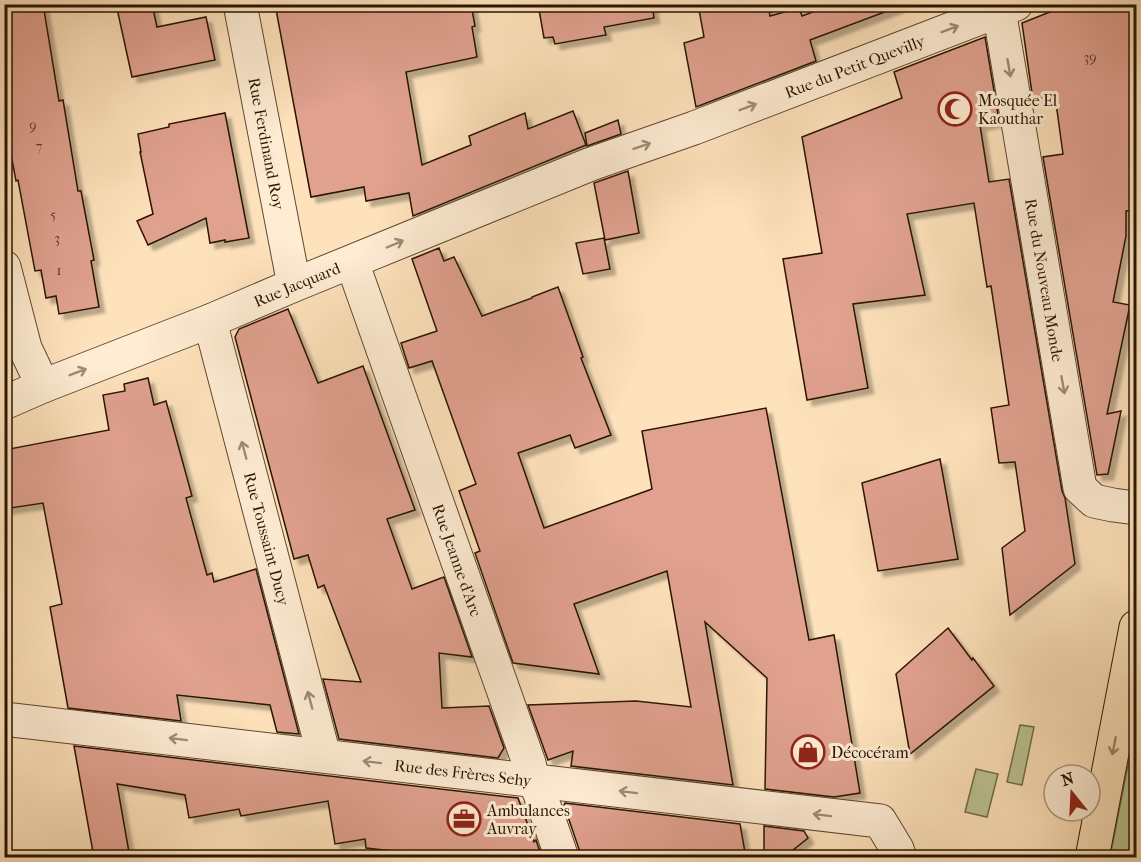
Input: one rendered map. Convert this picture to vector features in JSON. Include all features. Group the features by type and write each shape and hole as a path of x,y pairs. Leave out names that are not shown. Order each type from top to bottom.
{"main road":[{"path":"1092,858 1137,627"}],"street":[{"name":"Rue Ferdinand Roy","path":"240,4 294,285"},
{"name":"Rue du Petit Quevilly","path":"591,164 694,128 1005,6"},
{"name":"Rue du Nouveau Monde","path":"1005,6 1080,488 1094,501 1137,508"},
{"name":"Rue Jacquard","path":"4,403 591,164"},
{"name":"Rue Jeanne d'Arc","path":"352,262 562,858"},
{"path":"4,267 25,348 43,386"},
{"name":"Rue Toussaint Ducy","path":"210,321 324,756"},
{"name":"Rue des Frères Sehy","path":"4,719 880,821 900,858"}],"green space":[{"path":"1136,724 1136,814 1128,857 1110,857"},
{"path":"1020,725 1034,727 1022,785 1007,782"},
{"path":"976,769 998,774 987,817 965,812"}],"building":[{"path":"4,4 43,4 59,101 63,100 78,191 81,191 94,260 91,261 99,307 59,314 56,296 46,298 41,270 35,271 4,118"},
{"path":"116,4 152,4 157,27 206,17 215,60 132,77"},
{"path":"275,4 471,4 477,57 406,72 422,165 471,145 469,136 525,113 528,129 573,111 586,145 413,216 409,193 366,201 364,187 311,197"},
{"path":"538,4 652,4 654,18 604,27 606,35 555,44 553,37 544,38"},
{"path":"698,4 768,4 770,16 799,8 802,16 834,4 898,4 898,7 810,40 816,61 696,107 684,43 704,37"},
{"path":"1070,4 1137,4 1137,210 1126,211 1126,236 1113,302 1130,305 1107,414 1121,411 1108,474 1097,475 1043,157 1063,154 1055,96 1033,100 1022,23"},
{"path":"985,37 999,121 980,125 989,182 1009,179 1075,564 1010,615 1002,548 1025,531 1015,462 999,463 991,408 1009,405 991,286 987,287 974,203 907,214 925,295 853,304 868,388 807,400 783,259 822,253 802,137 902,98 894,72"},
{"path":"225,113 249,238 210,243 206,218 148,245 137,221 153,214 138,134 169,127 169,124"},
{"path":"618,120 621,134 587,146 585,133"},
{"path":"628,171 639,233 605,240 594,183"},
{"path":"604,238 610,269 583,274 576,243"},
{"path":"439,248 444,261 454,257 482,316 558,287 583,357 581,358 611,435 575,448 570,435 518,453 544,528 652,489 642,431 766,408 809,640 834,635 860,793 834,797 765,789 767,678 705,622 733,785 571,766 573,751 548,760 528,705 636,701 691,707 667,571 574,604 599,674 513,663 475,553 480,551 459,491 476,484 432,361 409,368 401,343 437,331 412,259"},
{"path":"288,309 318,383 363,366 415,510 387,519 412,589 444,577 472,657 439,653 442,708 489,706 504,748 498,758 339,739 323,679 361,682 324,585 318,588 308,555 294,559 235,337 239,329"},
{"path":"148,378 154,405 166,401 192,496 186,498 207,575 212,573 214,582 256,569 299,734 277,732 270,705 177,695 181,721 68,708 50,607 62,604 43,503 4,509 4,450 109,430 103,395 125,391 124,384"},
{"path":"940,459 958,559 878,571 862,483"},
{"path":"948,628 994,686 910,754 896,674"},
{"path":"74,746 518,798 542,858 456,858 366,848 365,839 335,844 328,801 241,816 239,809 189,818 185,795 117,784 130,858 94,858"},
{"path":"565,803 740,824 746,858 580,858"},
{"path":"764,826 804,831 808,838 783,858 764,858"}],"place":[{"name":"Mosquée El Kaouthar","path":"955,109"},
{"name":"Décocéram","path":"808,752"},
{"name":"Ambulances Auvray","path":"464,819"}]}
